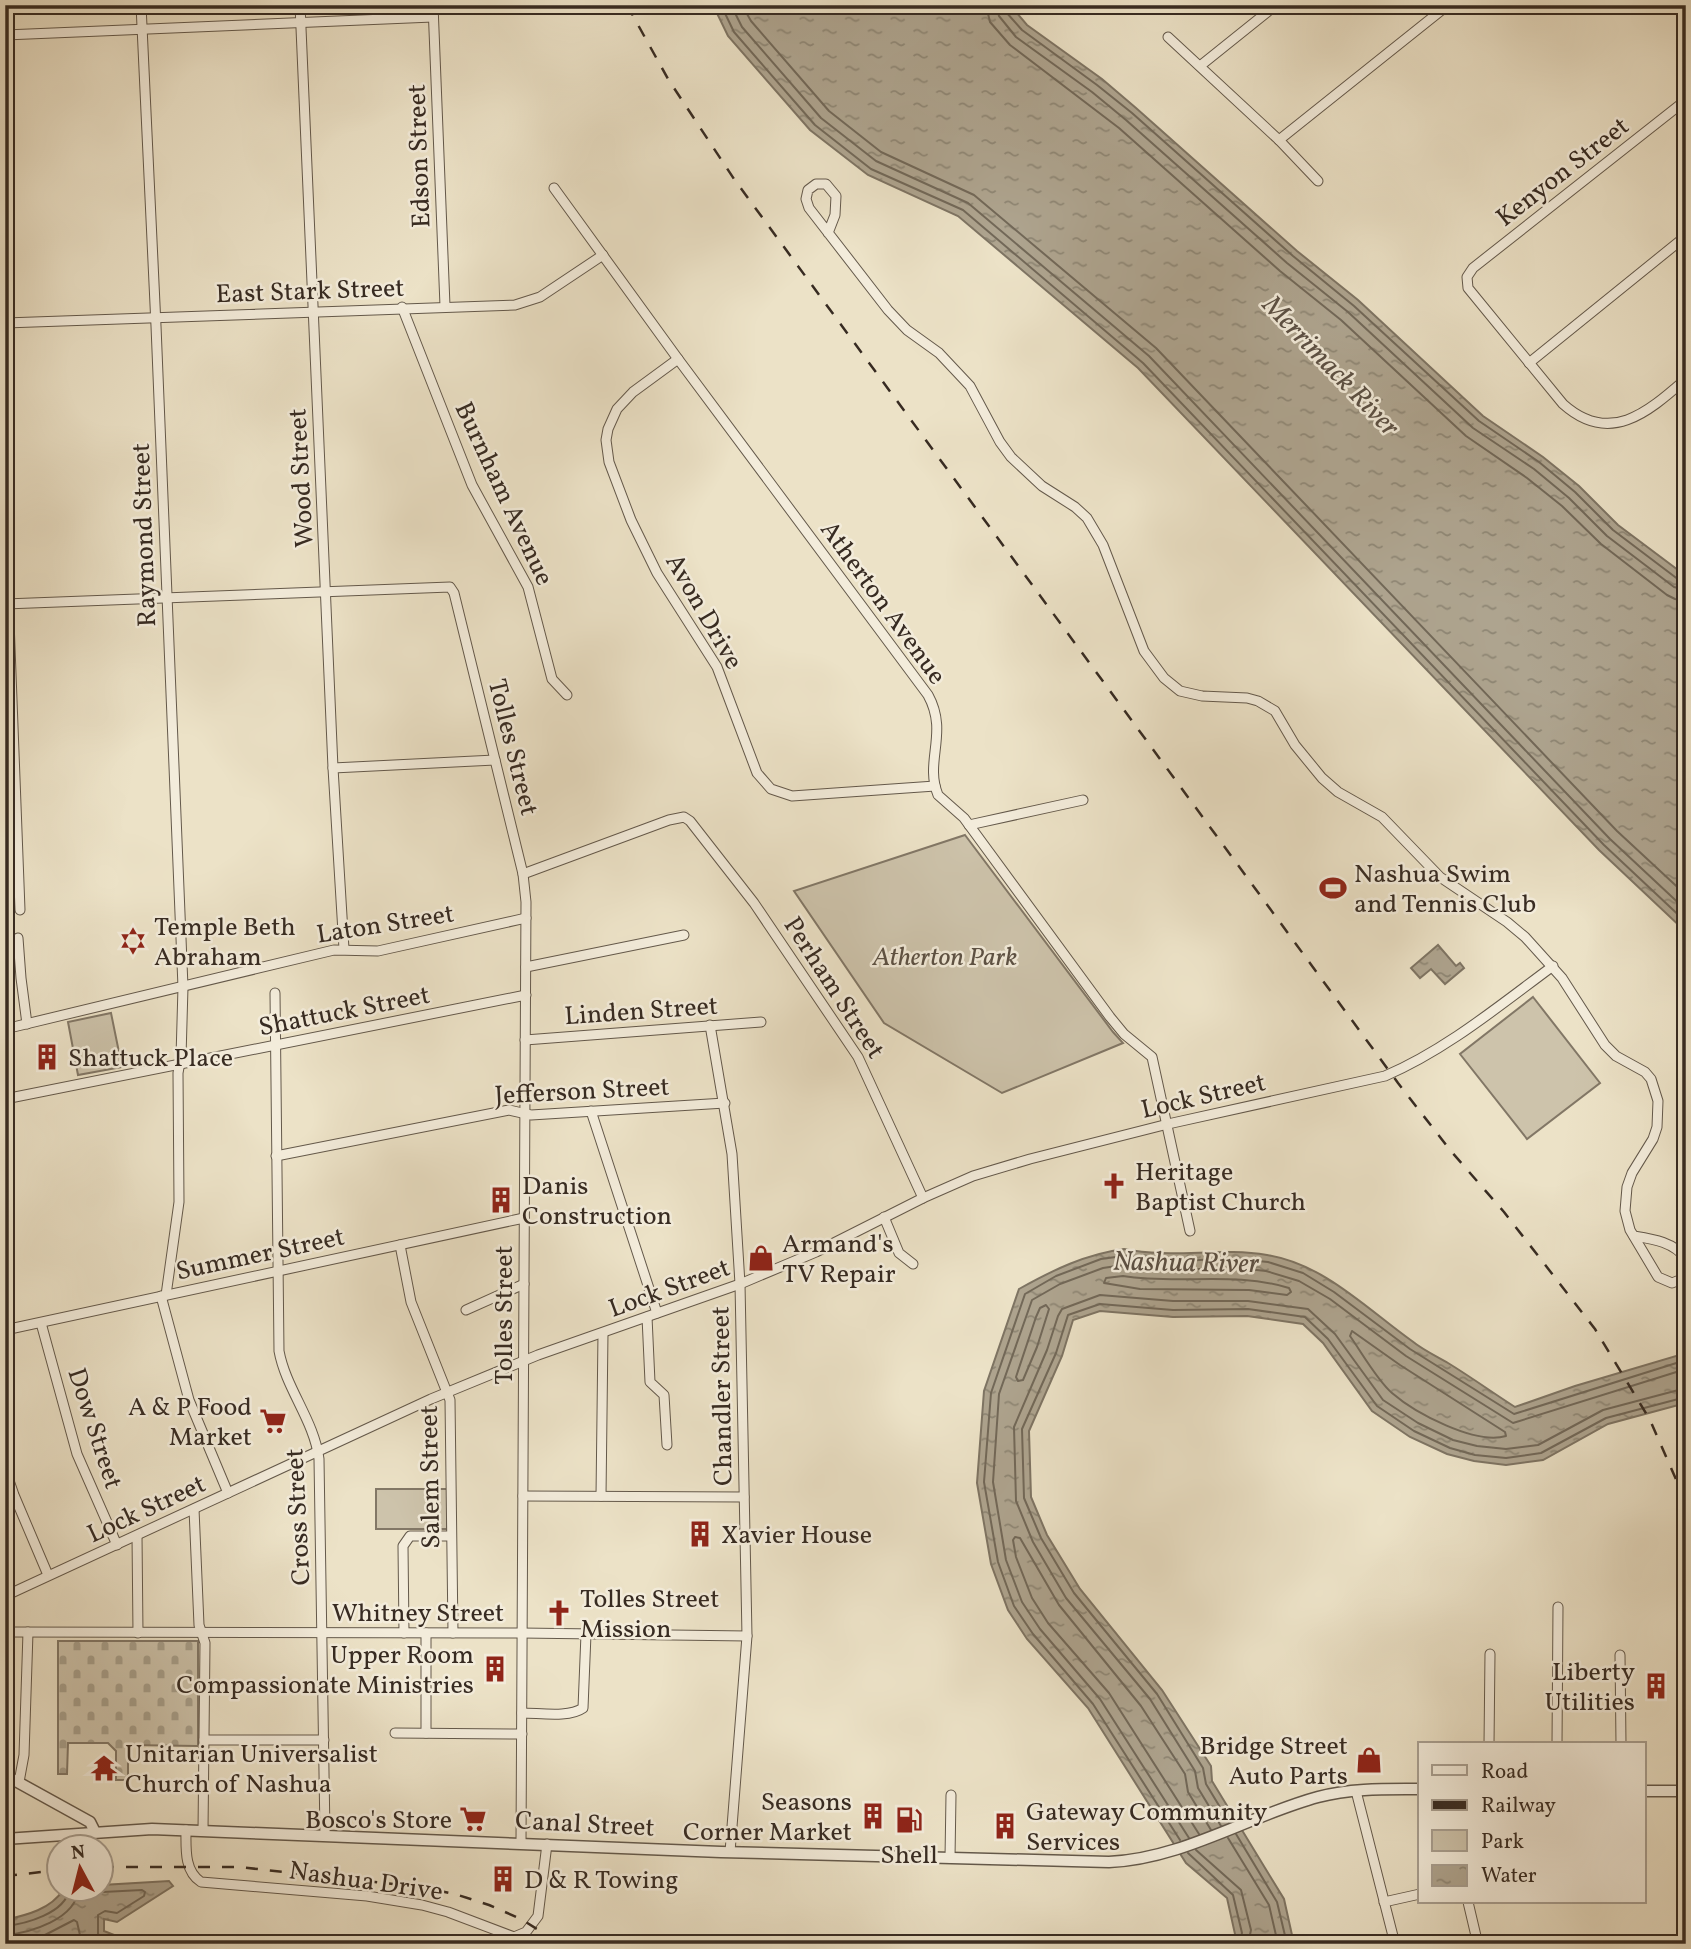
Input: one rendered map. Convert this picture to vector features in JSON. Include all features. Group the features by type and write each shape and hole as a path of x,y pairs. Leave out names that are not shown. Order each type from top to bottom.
{"street":[{"name":"Raymond Street","path":"141,5 183,986 179,1202 163,1295"},
{"name":"Wood Street","path":"300,5 333,768 344,949"},
{"name":"Edson Street","path":"433,5 445,306"},
{"path":"1200,66 1276,5"},
{"path":"1279,139 1448,5"},
{"path":"5,34 433,17"},
{"path":"1168,37 1279,139 1318,181"},
{"name":"Kenyon Street","path":"1529,363 1468,288 1467,277 1473,268 1686,100"},
{"path":"828,233 835,215 836,196 826,184 816,184 808,190 806,200 809,208 828,233 888,310 907,330 939,353 970,386 1011,457 1042,486 1087,519 1103,545 1144,651 1164,678 1180,691 1190,694 1247,698 1268,706 1280,717 1296,745 1322,778 1338,792 1382,817 1440,877 1507,922 1553,966 1605,1045 1616,1056 1645,1072 1655,1088 1658,1101 1657,1127 1653,1139 1632,1173 1625,1201 1626,1221 1662,1281 1677,1282 1686,1273"},
{"name":"Atherton Avenue","path":"554,188 928,695 938,730 935,786"},
{"path":"1686,236 1529,363 1573,414 1601,423 1613,424 1640,416 1686,379"},
{"name":"East Stark Street","path":"5,323 402,307 499,306 528,302 553,290 603,255"},
{"name":"Burnham Avenue","path":"402,307 472,485 528,587 552,678 567,695"},
{"name":"Avon Drive","path":"678,359 633,393 617,409 606,440 609,462 642,545 670,596 706,646 717,667 757,773 771,789 792,796 935,786"},
{"path":"5,516 20,910"},
{"name":"Tolles Street","path":"326,591 450,587 458,607 523,874 526,995 521,1842"},
{"path":"7,604 326,591"},
{"path":"333,768 495,760"},
{"path":"935,786 941,799 961,814 970,825 1110,1017 1124,1034 1150,1054 1191,1231"},
{"path":"970,825 1083,800"},
{"name":"Perham Street","path":"523,874 669,820 684,817 697,829 754,903 858,1057 923,1198"},
{"name":"Laton Street","path":"5,1029 344,949 378,951 526,918"},
{"path":"526,967 684,935"},
{"path":"18,938 27,1024"},
{"name":"Lock Street","path":"5,1595 194,1510 318,1449 448,1392 523,1361 740,1284 816,1252 923,1198 973,1177 1168,1124 1385,1076 1443,1044 1553,966"},
{"name":"Cross Street","path":"275,993 278,1339 281,1362 318,1449 321,1483 326,1835"},
{"name":"Shattuck Street","path":"5,1099 526,995"},
{"name":"Linden Street","path":"525,1040 761,1022"},
{"name":"Chandler Street","path":"710,1025 732,1154 740,1284 747,1636 730,1852"},
{"name":"Jefferson Street","path":"276,1157 509,1110 531,1115 725,1103"},
{"path":"591,1111 652,1315 650,1382 664,1395 667,1445"},
{"path":"884,1217 898,1253 913,1264"},
{"name":"Summer Street","path":"5,1330 524,1219"},
{"path":"1634,1236 1672,1246 1686,1259"},
{"name":"Salem Street","path":"400,1245 411,1302 448,1392 451,1423 453,1633"},
{"path":"466,1310 524,1284"},
{"path":"163,1295 189,1400 228,1493"},
{"name":"Dow Street","path":"41,1323 77,1454 117,1545"},
{"path":"601,1496 603,1333"},
{"path":"5,1469 48,1576"},
{"path":"523,1496 744,1497"},
{"path":"194,1510 199,1625 205,1643 203,1831"},
{"path":"137,1536 138,1633"},
{"path":"404,1633 403,1546 410,1536 451,1536"},
{"path":"1557,1742 1558,1607"},
{"name":"Whitney Street","path":"5,1632 747,1636"},
{"path":"19,1782 24,1755 28,1632"},
{"path":"426,1633 426,1732"},
{"path":"522,1713 569,1713 583,1708 586,1634"},
{"path":"1489,1742 1490,1654"},
{"path":"1620,1655 1621,1742"},
{"path":"395,1733 522,1734"},
{"path":"204,1740 324,1741"},
{"path":"5,1775 90,1822 95,1832"},
{"name":"Canal Street","path":"5,1839 139,1829 730,1852 1109,1862 1163,1854 1315,1798 1356,1791 1418,1789"},
{"path":"1356,1791 1395,1944"},
{"path":"1646,1791 1686,1791"},
{"path":"950,1858 951,1795"},
{"name":"Nashua Drive","path":"186,1830 189,1866 195,1878 201,1882 367,1896 422,1905 449,1912 512,1937 526,1932 538,1916 547,1844"},
{"path":"1384,1902 1418,1894"},
{"path":"1468,1904 1476,1936"}],"green space":[{"name":"Atherton Park","path":"965,835 1123,1043 1002,1093 884,1023 794,891"},
{"path":"1533,997 1600,1083 1527,1139 1460,1054"},
{"path":"111,1013 122,1067 78,1075 68,1022"},
{"path":"376,1489 447,1489 447,1529 376,1529"},
{"path":"58,1641 198,1641 198,1746 128,1745 128,1780 116,1780 116,1751 108,1743 68,1743 67,1774 58,1774"}],"water":[{"name":"Merrimack River","path":"713,5 1010,5 1027,25 1102,79 1297,251 1358,300 1483,416 1543,457 1579,486 1618,525 1686,576 1686,932 1599,850 1138,368 958,216 868,175 810,130 728,36"},
{"path":"1438,945 1456,966 1460,963 1464,968 1445,984 1431,969 1420,978 1411,968"},
{"name":"Nashua River","path":"1124,1249 1160,1253 1249,1253 1288,1260 1344,1289 1421,1347 1515,1407 1686,1353 1686,1403 1608,1424 1543,1460 1506,1465 1447,1454 1410,1437 1372,1411 1323,1343 1303,1324 1247,1316 1173,1317 1100,1311 1073,1320 1062,1356 1029,1431 1031,1497 1047,1535 1080,1589 1162,1690 1211,1766 1212,1781 1284,1899 1294,1944 1230,1944 1235,1934 1227,1898 1186,1863 1088,1708 1027,1639 1008,1610 991,1564 977,1483 984,1391 1019,1289 1070,1264"},
{"path":"169,1881 173,1886 117,1922 104,1919 104,1931 122,1938 127,1944 5,1944 5,1920 49,1904 116,1904 116,1884"}],"railway":[{"path":"627,5 668,79 734,179 1398,1083 1450,1150 1504,1212 1595,1329 1650,1420 1686,1502"},
{"path":"116,1867 239,1867 420,1887 489,1905 521,1919 561,1944"},
{"path":"5,1876 46,1872"}],"place":[{"name":"Nashua Swim and Tennis Club","path":"1333,888"},
{"name":"Temple Beth Abraham","path":"133,941"},
{"name":"Shattuck Place","path":"47,1057"},
{"name":"Heritage Baptist Church","path":"1114,1186"},
{"name":"Danis Construction","path":"501,1200"},
{"name":"Armand's TV Repair","path":"761,1258"},
{"name":"A & P Food Market","path":"273,1421"},
{"name":"Xavier House","path":"700,1534"},
{"name":"Tolles Street Mission","path":"559,1613"},
{"name":"Upper Room Compassionate Ministries","path":"495,1669"},
{"name":"Liberty Utilities","path":"1656,1686"},
{"name":"Bridge Street Auto Parts","path":"1369,1760"},
{"name":"Unitarian Universalist Church of Nashua","path":"104,1768"},
{"name":"Seasons Corner Market","path":"873,1816"},
{"name":"Bosco's Store","path":"473,1819"},
{"name":"Shell","path":"909,1820"},
{"name":"Gateway Community Services","path":"1005,1826"},
{"name":"D & R Towing","path":"503,1879"}]}
